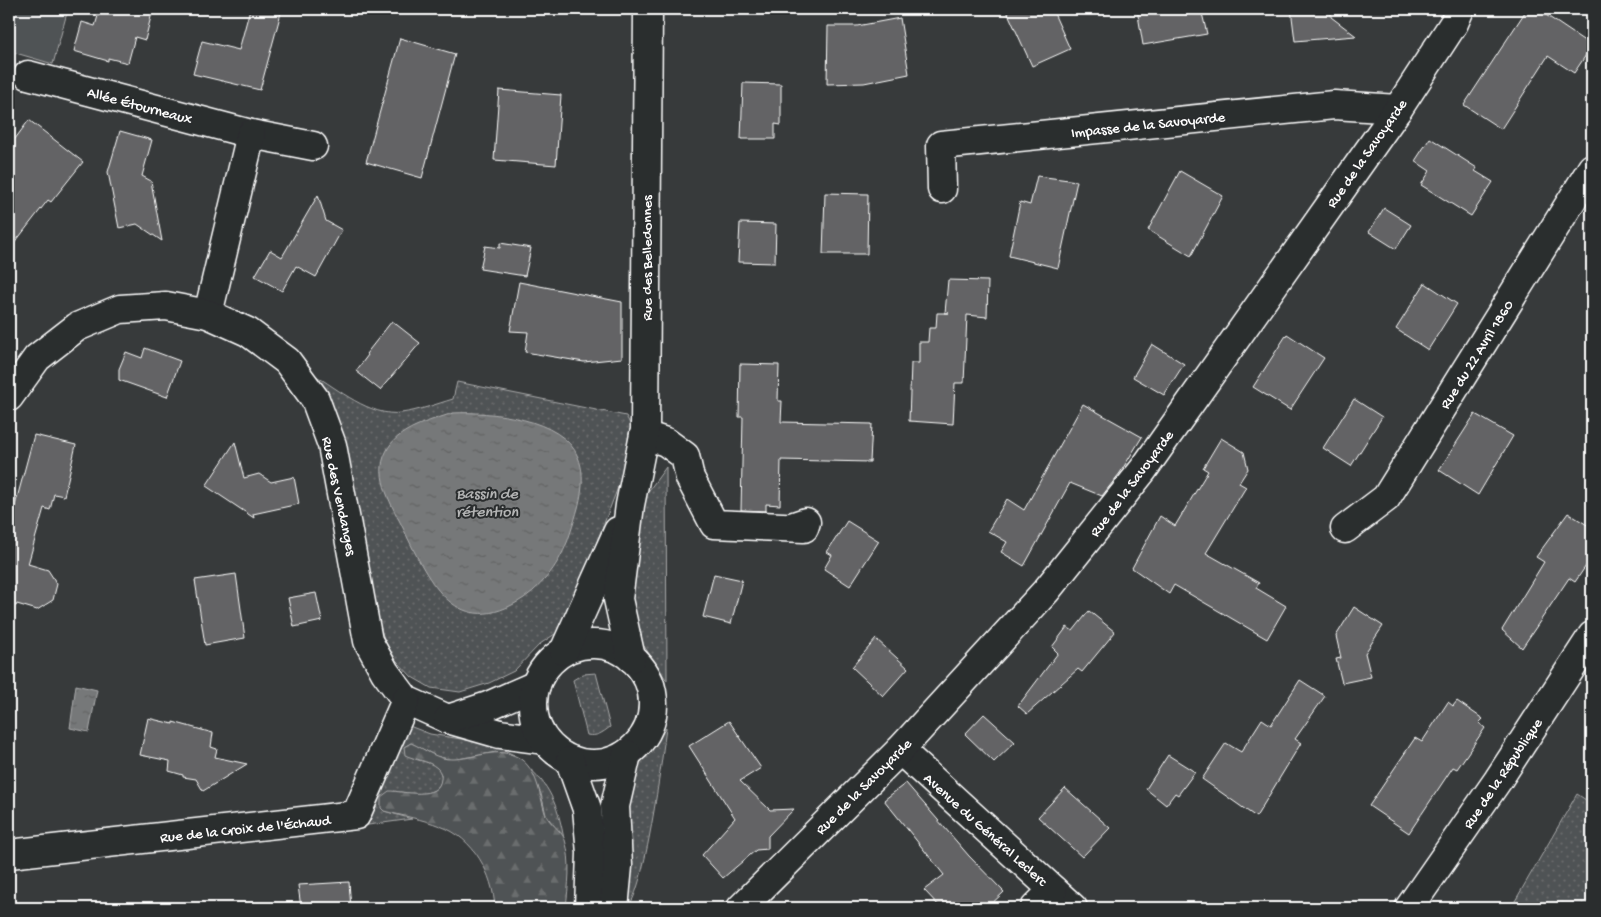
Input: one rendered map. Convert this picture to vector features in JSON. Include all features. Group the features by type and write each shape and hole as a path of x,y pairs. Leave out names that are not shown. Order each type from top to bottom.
{"street":[{"name":"Rue des Belledonnes","path":"631,658 618,599 630,505 644,435 648,9"},
{"name":"Rue de la Savoyarde","path":"741,908 900,750 1046,591 1143,470 1398,109 1454,23 1460,9"},
{"name":"Allée Étourneaux","path":"28,75 251,134 313,146"},
{"name":"Impasse de la Savoyarde","path":"942,188 942,145 1334,105 1398,109"},
{"path":"208,314 251,134"},
{"name":"Rue du 22 Avril 1860","path":"1346,529 1386,498 1592,168"},
{"name":"Rue des Vendanges","path":"9,397 37,358 77,327 120,309 166,306 208,314 248,332 287,361 315,399 332,445 368,641 385,672 406,700 448,719 500,734 544,740"},
{"path":"644,435 666,442 685,456 690,478 714,524 791,527"},
{"name":"Rue des Belledonnes","path":"564,651 630,505"},
{"name":"Rue de la République","path":"1409,908 1498,780 1592,636"},
{"path":"598,644 616,648 631,658 644,672 651,688 653,707 650,725 641,741 628,754 615,761 602,764 587,765 570,761 556,752 544,740 535,723 532,704 536,685 547,666 564,651 580,645 598,644"},
{"path":"448,719 488,706 536,685"},
{"name":"Rue de la Croix de l'Échaud","path":"9,854 356,815 406,700"},
{"name":"Avenue du Général Leclerc","path":"900,750 1044,899 1073,908"},
{"path":"614,908 618,866 616,806 628,754"},
{"path":"570,761 587,809 591,854 589,908"}],"green space":[{"path":"9,9 68,9 53,64 9,51"},
{"path":"313,374 355,401 378,411 389,413 414,411 453,399 457,382 626,416 632,428 622,477 572,606 558,632 540,644 514,671 489,683 460,692 431,688 412,677 396,660 385,641 378,622 338,421 331,402"},
{"path":"666,467 667,681 636,634 630,608 638,526 647,493"},
{"path":"596,673 610,727 599,734 587,735 573,680 583,674"},
{"path":"404,724 430,734 492,744 514,755 496,752 452,760 436,756 411,743 404,747 410,756 414,759 430,763 439,770 441,781 438,787 427,793 420,794 394,791 384,811 412,819 361,826"},
{"path":"666,728 657,794 646,852 634,897 627,908 625,818 639,763"},
{"path":"411,743 436,756 447,759 461,759 491,753 506,753 521,759 527,765 536,780 547,817 565,840 569,865 566,908 495,908 486,870 472,848 463,839 440,826 420,819 384,811 381,808 381,797 389,791 420,793 434,790 439,786 441,776 437,768 430,763 405,755 404,747"},
{"path":"530,769 538,776 549,792 560,819 564,839 546,815 541,794"},
{"path":"1577,794 1592,804 1592,908 1511,908"}],"water":[{"name":"Bassin de rétention","path":"453,413 504,416 541,425 557,433 570,444 581,466 582,485 579,504 568,541 559,560 547,577 532,592 501,610 480,613 463,610 448,600 435,586 424,569 390,502 383,482 383,462 386,452 398,437 415,426"},
{"path":"76,685 97,690 89,732 70,728"}],"building":[{"path":"100,9 153,9 145,40 135,37 128,63 108,58 108,61 74,51 82,22 95,26"},
{"path":"250,9 282,9 260,90 193,74 202,41 239,50"},
{"path":"1006,9 1052,9 1070,49 1032,66"},
{"path":"1137,9 1201,9 1207,34 1143,45"},
{"path":"1291,9 1331,9 1331,17 1356,36 1295,41"},
{"path":"1527,9 1537,9 1592,46 1574,73 1548,56 1501,129 1464,105"},
{"path":"900,18 909,74 864,83 827,84 828,26 857,26"},
{"path":"400,38 455,54 422,178 366,162"},
{"path":"743,83 781,84 781,125 775,124 775,139 741,139"},
{"path":"499,90 561,95 556,165 494,160"},
{"path":"29,120 83,162 51,202 48,200 9,250 9,147"},
{"path":"120,131 152,140 142,176 151,181 162,241 137,224 119,228 108,172"},
{"path":"1430,138 1477,168 1475,171 1493,182 1471,216 1421,185 1430,171 1415,161"},
{"path":"1180,171 1223,196 1191,256 1148,230"},
{"path":"1037,176 1077,181 1058,268 1009,256 1020,202 1030,205"},
{"path":"825,193 868,194 867,254 823,254"},
{"path":"318,195 326,221 342,230 316,277 296,266 282,291 255,276 270,250 282,257"},
{"path":"1384,208 1411,225 1396,249 1369,232"},
{"path":"740,223 776,224 775,263 738,262"},
{"path":"500,243 531,248 525,276 480,269 485,246 500,248"},
{"path":"948,280 988,281 987,317 967,315 964,383 955,383 953,424 909,421 911,363 919,363 919,342 928,342 929,328 936,328 937,313 945,313"},
{"path":"519,282 622,302 622,358 584,362 525,352 528,332 510,331"},
{"path":"1425,283 1457,304 1428,350 1396,329"},
{"path":"392,321 420,343 380,390 356,371 368,355 366,354"},
{"path":"1287,334 1324,358 1290,410 1253,387"},
{"path":"1152,344 1184,364 1164,395 1133,377"},
{"path":"145,348 180,361 167,397 119,380 119,369 126,352 142,358"},
{"path":"740,364 779,365 778,401 782,401 781,422 872,424 870,462 781,460 780,505 766,504 766,511 741,510 743,417 739,417"},
{"path":"1354,399 1382,417 1351,466 1323,448"},
{"path":"1083,404 1142,437 1120,473 1102,496 1070,483 1024,566 1001,552 1007,542 988,531 1007,499 1024,510"},
{"path":"1475,414 1513,436 1478,495 1439,470"},
{"path":"34,435 76,445 64,496 54,494 50,510 44,508 28,564 48,570 57,584 53,600 37,610 17,604 16,606 9,605 9,528"},
{"path":"1221,438 1244,452 1248,469 1239,483 1246,487 1206,553 1259,583 1256,588 1286,606 1267,639 1174,585 1169,594 1132,568 1160,516 1175,526 1208,471 1203,468"},
{"path":"235,442 244,478 259,474 271,482 294,477 299,504 253,514 254,518 206,486"},
{"path":"1568,513 1592,528 1592,557 1575,582 1569,578 1522,648 1502,630 1544,562 1536,557"},
{"path":"847,521 879,541 850,586 824,569 832,555 827,552"},
{"path":"236,574 245,638 205,645 195,580"},
{"path":"714,574 742,580 731,624 703,617"},
{"path":"316,593 322,621 294,627 288,598"},
{"path":"1354,607 1383,626 1365,653 1371,677 1342,683 1336,659 1341,658 1336,636"},
{"path":"1089,611 1115,632 1082,672 1078,669 1027,714 1018,706 1058,653 1052,647 1067,627 1073,631"},
{"path":"876,639 908,668 883,696 852,667"},
{"path":"1300,680 1325,696 1295,739 1301,743 1256,817 1202,779 1226,743 1241,752 1262,719 1271,725"},
{"path":"1457,701 1483,719 1479,723 1485,728 1457,769 1453,767 1409,833 1369,806 1415,738 1422,742 1448,702 1453,706"},
{"path":"984,714 1015,742 994,762 965,734"},
{"path":"148,718 173,724 173,722 213,733 211,747 217,749 215,757 247,764 203,791 196,779 183,777 183,775 169,771 170,761 140,755"},
{"path":"729,721 761,768 740,781 770,810 794,809 768,836 768,849 756,850 723,878 702,855 735,818 689,746"},
{"path":"1168,755 1195,772 1178,795 1175,793 1166,805 1146,789"},
{"path":"906,783 969,856 1004,892 987,908 941,908 924,890 944,875 884,800"},
{"path":"1065,788 1110,828 1082,857 1038,817"},
{"path":"349,882 351,908 301,908 298,885"}]}
